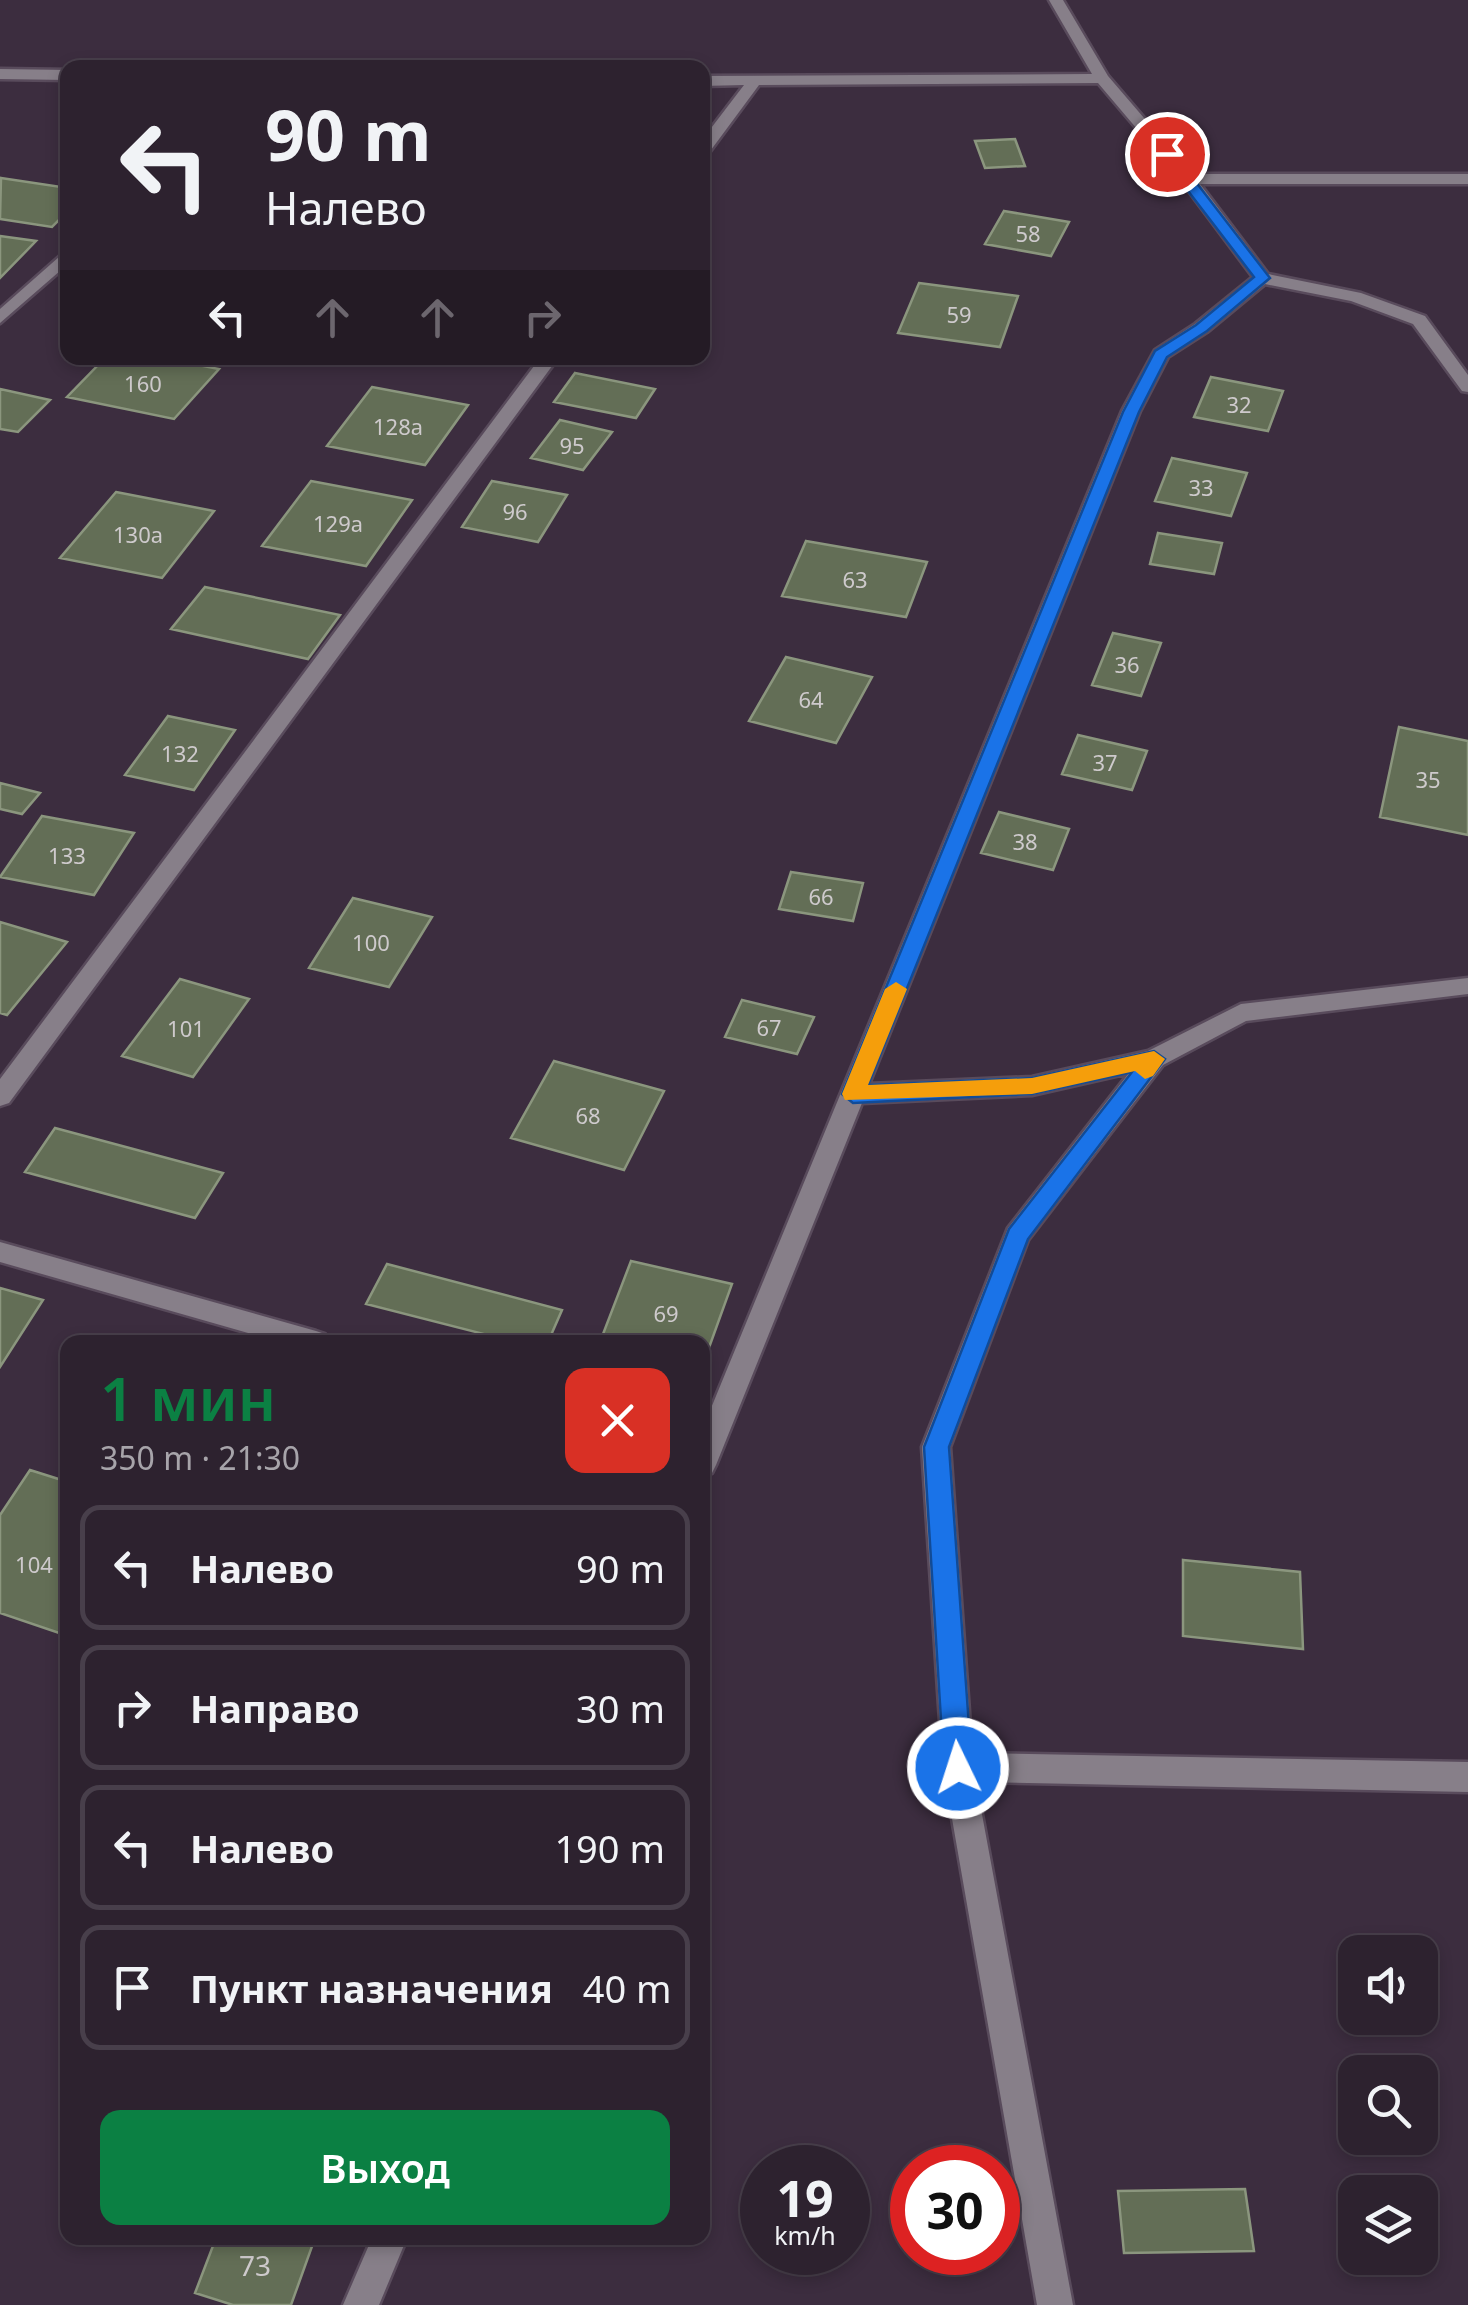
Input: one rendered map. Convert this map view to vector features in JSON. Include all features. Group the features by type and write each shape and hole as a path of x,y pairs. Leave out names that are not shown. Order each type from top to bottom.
{"street":[{"path":"1056,0 1102,78 1188,179 1262,278 1356,297 1419,320 1468,388"},
{"path":"0,74 60,75"},
{"path":"710,81 1102,78"},
{"path":"710,140 754,82"},
{"path":"1188,179 1468,179"},
{"path":"0,318 60,262"},
{"path":"710,1443 1138,397 1161,354 1202,328 1262,278"},
{"path":"0,1097 544,365"},
{"path":"853,1094 1032,1086 1154,1059 1240,1013 1468,986"},
{"path":"1055,2305 958,1768 936,1447 1018,1235 1154,1059"},
{"path":"0,1252 291,1335"},
{"path":"958,1768 1468,1777"},
{"path":"361,2305 385,2245"}],"building":[{"path":"1015,139 1025,166 985,168 975,141"},
{"path":"1,178 60,187 60,219 52,227 0,219"},
{"path":"1004,211 1069,222 1051,256 985,244"},
{"path":"0,236 36,241 0,278"},
{"path":"919,283 1018,296 1000,347 898,333"},
{"path":"98,365 198,365 219,369 174,419 67,397"},
{"path":"575,373 655,389 636,418 554,402"},
{"path":"1211,377 1283,391 1268,431 1194,417"},
{"path":"372,387 468,405 425,465 327,446"},
{"path":"0,389 50,400 18,432 0,429"},
{"path":"560,420 612,432 583,470 531,458"},
{"path":"1172,458 1247,473 1231,516 1155,501"},
{"path":"311,481 412,500 366,566 262,546"},
{"path":"492,481 567,495 538,542 462,527"},
{"path":"116,492 214,511 162,578 60,558"},
{"path":"1158,533 1222,543 1214,574 1150,564"},
{"path":"806,541 927,562 906,617 782,596"},
{"path":"205,587 340,615 308,659 171,629"},
{"path":"1113,633 1161,643 1141,696 1092,685"},
{"path":"786,657 872,677 836,743 749,721"},
{"path":"168,716 235,730 194,790 125,775"},
{"path":"1399,727 1468,741 1468,835 1380,817"},
{"path":"1078,735 1147,751 1132,790 1062,774"},
{"path":"0,783 40,793 22,814 0,809"},
{"path":"999,812 1069,829 1053,870 981,853"},
{"path":"42,816 134,833 94,895 0,877"},
{"path":"791,872 863,883 853,921 779,909"},
{"path":"353,898 432,917 389,987 309,968"},
{"path":"0,922 67,942 7,1015 0,1013"},
{"path":"180,979 249,999 193,1077 122,1056"},
{"path":"742,1000 814,1017 797,1054 725,1037"},
{"path":"554,1061 664,1091 624,1170 511,1138"},
{"path":"55,1128 223,1173 195,1218 25,1172"},
{"path":"631,1261 732,1284 710,1345 710,1335 603,1335"},
{"path":"387,1264 562,1310 551,1335 488,1335 366,1304"},
{"path":"0,1288 43,1300 0,1367"},
{"path":"30,1470 60,1479 60,1633 0,1613 0,1515"},
{"path":"1183,1560 1300,1572 1303,1649 1183,1636"},
{"path":"1245,2189 1254,2251 1124,2253 1118,2191"},
{"path":"213,2245 312,2245 291,2305 233,2305 195,2293"}],"slow traffic":[{"path":"896,989 853,1094 1032,1086 1154,1059 1145,1070"}],"route":[{"path":"958,1768 936,1447 1018,1235 1154,1059 1032,1086 853,1094 1131,412 1161,354 1202,328 1262,278 1167,154"}]}
